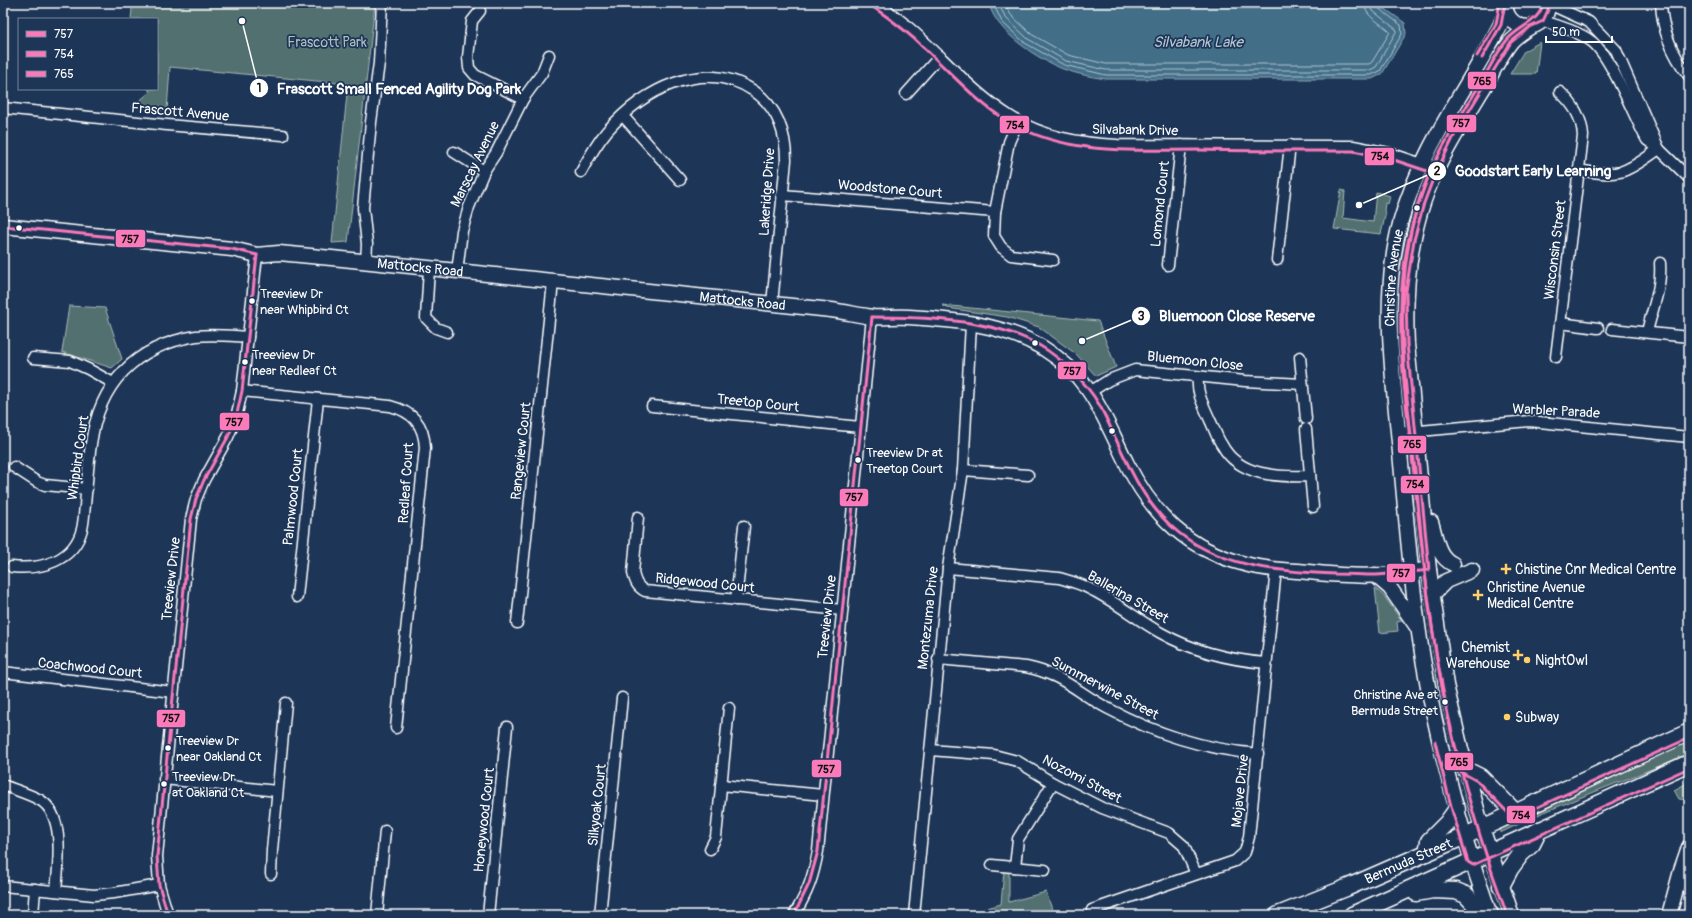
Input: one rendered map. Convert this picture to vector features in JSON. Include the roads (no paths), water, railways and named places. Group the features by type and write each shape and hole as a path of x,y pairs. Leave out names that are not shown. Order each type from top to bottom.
{"main road":[{"path":"1542,21 1546,16 1549,4"},
{"path":"1506,6 1508,16 1513,22 1519,26 1530,27"},
{"name":"Christine Avenue","path":"1490,914 1457,809 1442,752 1427,680 1411,572 1390,339 1390,293 1394,252 1403,215 1422,164 1437,132 1500,26 1506,6"},
{"name":"Christine Avenue","path":"1512,915 1482,828 1466,770 1446,685 1429,570 1406,338 1406,291 1411,251 1424,202 1437,169 1455,134 1511,42 1530,27 1542,21"},
{"name":"Mattocks Road","path":"3,226 232,249 257,255 279,253 831,310 872,316 909,317 1000,329 1038,345 1058,358 1070,369 1090,392 1107,420 1139,487 1148,501 1172,526 1199,546 1229,560 1247,565 1337,575 1375,575"},
{"path":"1390,339 1406,338"},
{"path":"1421,489 1441,555 1447,562 1453,564"},
{"path":"1375,575 1429,570"},
{"path":"1432,595 1446,581 1472,570"},
{"path":"1375,575 1390,588 1419,629"},
{"name":"Bermuda Street","path":"1278,915 1427,853 1689,732"},
{"name":"Bermuda Street","path":"1352,915 1689,763"},
{"path":"1466,770 1480,777 1516,812"},
{"path":"1427,853 1429,841 1457,809"},
{"path":"1501,886 1510,869 1521,854 1532,844 1538,830"},
{"path":"1669,915 1689,847"},
{"path":"1402,893 1418,893 1439,890 1456,891 1466,895 1478,908 1490,914"}],"street":[{"path":"366,262 367,244 363,208 371,122 379,63 382,3"},
{"path":"1660,3 1663,26 1671,47 1689,76"},
{"name":"Silvabank Drive","path":"879,4 913,31 992,103 1018,121 1056,137 1078,142 1117,145 1353,146 1378,150 1437,169"},
{"path":"1549,4 1589,22 1616,50 1659,149"},
{"path":"480,11 472,21 468,57 469,68 475,75 523,99"},
{"path":"1542,21 1578,33 1593,42 1604,56 1647,140 1659,149 1689,178"},
{"name":"Marscay Avenue","path":"457,272 465,216 484,171 496,153 523,99 542,73 550,55"},
{"path":"906,94 940,56"},
{"name":"Lakeridge Drive","path":"581,172 593,150 608,130 623,116 645,98 684,79 704,76 725,78 739,83 758,94 775,114 782,130 786,160 772,304"},
{"name":"Wisconsin Street","path":"1556,357 1579,170 1582,126 1578,114 1570,101 1560,92"},
{"name":"Frascott Avenue","path":"3,108 283,135"},
{"path":"623,116 680,180"},
{"path":"1018,121 1007,150 995,212 994,236 1000,247 1006,253 1016,256 1053,260"},
{"name":"Lomond Court","path":"1168,265 1181,145"},
{"path":"1277,260 1290,145"},
{"path":"1579,170 1608,173 1620,172 1631,167 1659,149"},
{"path":"454,152 484,171"},
{"name":"Woodstone Court","path":"782,195 995,212"},
{"name":"Treeview Drive","path":"168,915 158,885 157,856 193,512 204,480 228,437 236,418 242,392 257,255"},
{"path":"1647,332 1659,291 1661,276 1660,264"},
{"path":"429,269 426,318 436,328 447,332"},
{"name":"Rangeview Court","path":"517,624 553,282"},
{"name":"Treeview Drive","path":"794,915 807,894 814,875 872,316"},
{"path":"1560,323 1598,328"},
{"name":"Montezuma Drive","path":"914,915 948,568 963,470 971,324"},
{"path":"1612,329 1689,337"},
{"name":"Whipbird Court","path":"12,567 27,569 43,566 68,554 74,546 82,529 94,426 105,396 121,374 142,356 178,340 198,336 248,337"},
{"path":"1300,356 1313,507"},
{"path":"33,358 70,361 113,383"},
{"name":"Bluemoon Close","path":"1090,392 1109,380 1135,370 1302,384"},
{"path":"1198,376 1197,387 1200,397 1222,446 1232,458 1256,473 1310,476"},
{"name":"Redleaf Court","path":"242,392 390,406 400,409 414,417 422,432 425,441 396,728"},
{"name":"Palmwood Court","path":"297,597 318,399"},
{"name":"Treetop Court","path":"652,406 860,427"},
{"name":"Warbler Parade","path":"1398,433 1529,421 1689,437"},
{"path":"14,467 37,482 45,485 86,489"},
{"path":"963,470 1028,475"},
{"name":"Ridgewood Court","path":"638,517 633,573 634,581 645,591 842,610"},
{"path":"736,600 744,526"},
{"name":"Ballerina Street","path":"948,568 1059,578 1073,582 1100,594 1148,626 1176,641 1208,652 1266,663"},
{"name":"Mojave Drive","path":"1092,910 1235,861 1245,852 1249,837 1276,569"},
{"name":"Summerwine Street","path":"938,659 1026,667 1041,670 1065,680 1100,704 1151,730 1209,748 1258,754"},
{"name":"Coachwood Court","path":"3,672 173,692"},
{"name":"Silkyoak Court","path":"600,915 622,698"},
{"path":"271,874 277,791 286,703"},
{"path":"710,849 716,837 729,708"},
{"name":"Honeywood Court","path":"488,915 507,727"},
{"name":"Nozomi Street","path":"930,750 1007,757 1028,766 1053,783 1102,808 1169,833 1176,838 1188,852 1196,874"},
{"path":"164,780 277,791"},
{"path":"1015,867 1018,839 1053,783"},
{"path":"3,785 41,801 53,814 56,823 58,853 56,891"},
{"path":"721,785 823,794"},
{"path":"377,915 385,831"},
{"path":"992,864 1045,870"},
{"path":"3,886 82,894 104,894 158,885"},
{"path":"33,915 35,889"}],"water":[{"name":"Silvabank Lake","path":"989,3 1377,3 1405,23 1406,34 1382,74 1372,79 1106,79 1063,69 1030,52 1008,34 999,24"}],"place":[{"name":"Frascott Small Fenced Agility Dog Park","path":"242,21"},
{"name":"Goodstart Early Learning","path":"1359,205"},
{"name":"Treeview Dr near Whipbird Ct","path":"252,301"},
{"name":"Bluemoon Close Reserve","path":"1082,341"},
{"name":"Treeview Dr near Redleaf Ct","path":"245,362"},
{"name":"Treeview Dr at Treetop Court","path":"858,460"},
{"name":"Chistine Cnr Medical Centre","path":"1506,569"},
{"name":"Christine Avenue Medical Centre","path":"1478,595"},
{"name":"Chemist Warehouse","path":"1518,655"},
{"name":"NightOwl","path":"1527,660"},
{"name":"Christine Ave at Bermuda Street","path":"1445,702"},
{"name":"Subway","path":"1507,717"},
{"name":"Treeview Dr near Oakland Ct","path":"168,748"},
{"name":"Treeview Dr at Oakland Ct","path":"164,784"}],"park label":[{"name":"Frascott Park","path":"327,42"}]}
